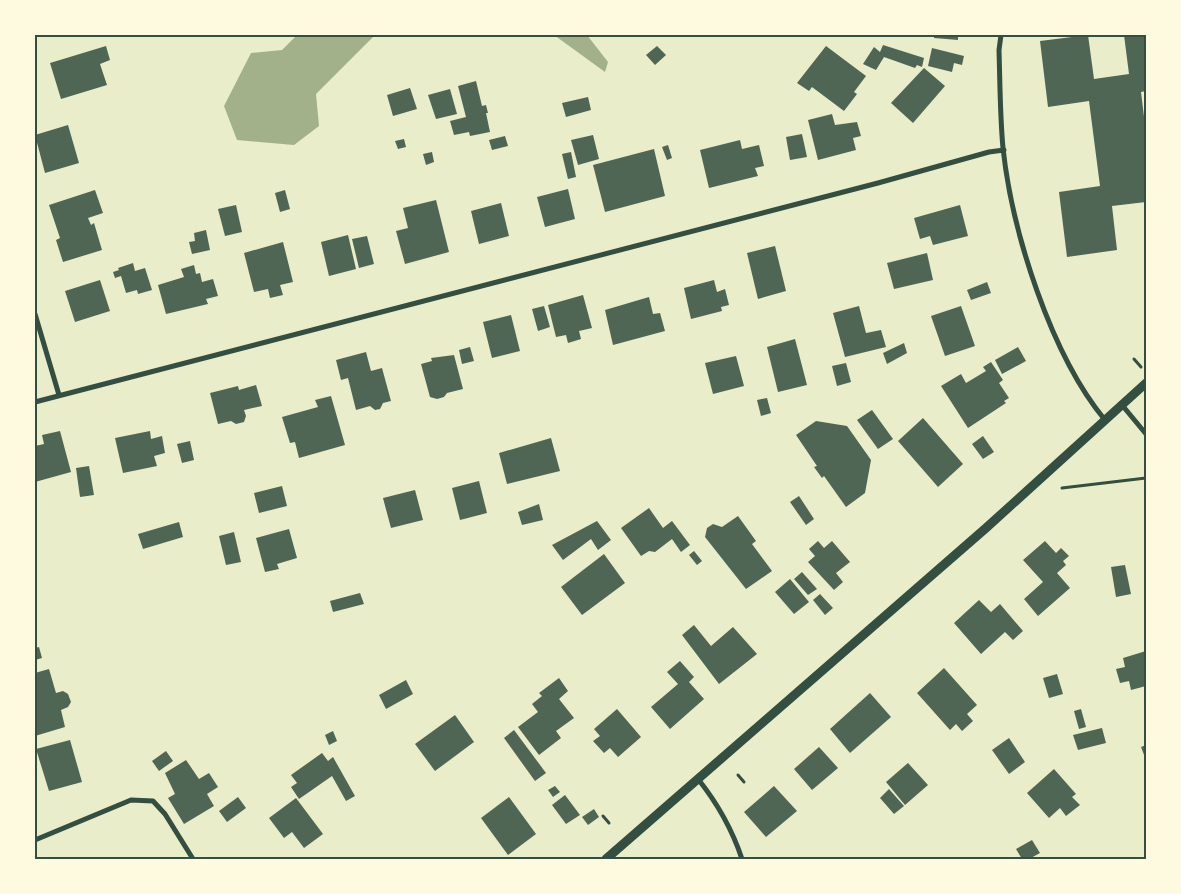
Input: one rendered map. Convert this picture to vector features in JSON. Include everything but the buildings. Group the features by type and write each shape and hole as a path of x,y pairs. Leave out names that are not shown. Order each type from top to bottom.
{"street":[{"path":"1001,35 999,50 1004,150 1019,226 1046,316 1058,344 1084,392 1105,420"},
{"path":"35,402 869,186 989,152 1004,150"},
{"path":"35,314 59,396"},
{"path":"606,859 986,528 1146,383"},
{"path":"1122,405 1146,434"},
{"path":"697,778 717,803 734,836 742,859"},
{"path":"35,840 131,800 153,801 165,814 193,859"}],"path":[{"path":"1134,359 1142,368"},
{"path":"1062,488 1146,478"},
{"path":"738,775 744,782"},
{"path":"603,816 609,823"}],"shaded area":[{"path":"297,35 375,35 316,94 319,126 294,145 237,140 224,106 251,53 282,50"},
{"path":"554,35 587,35 608,62 605,72"}]}
